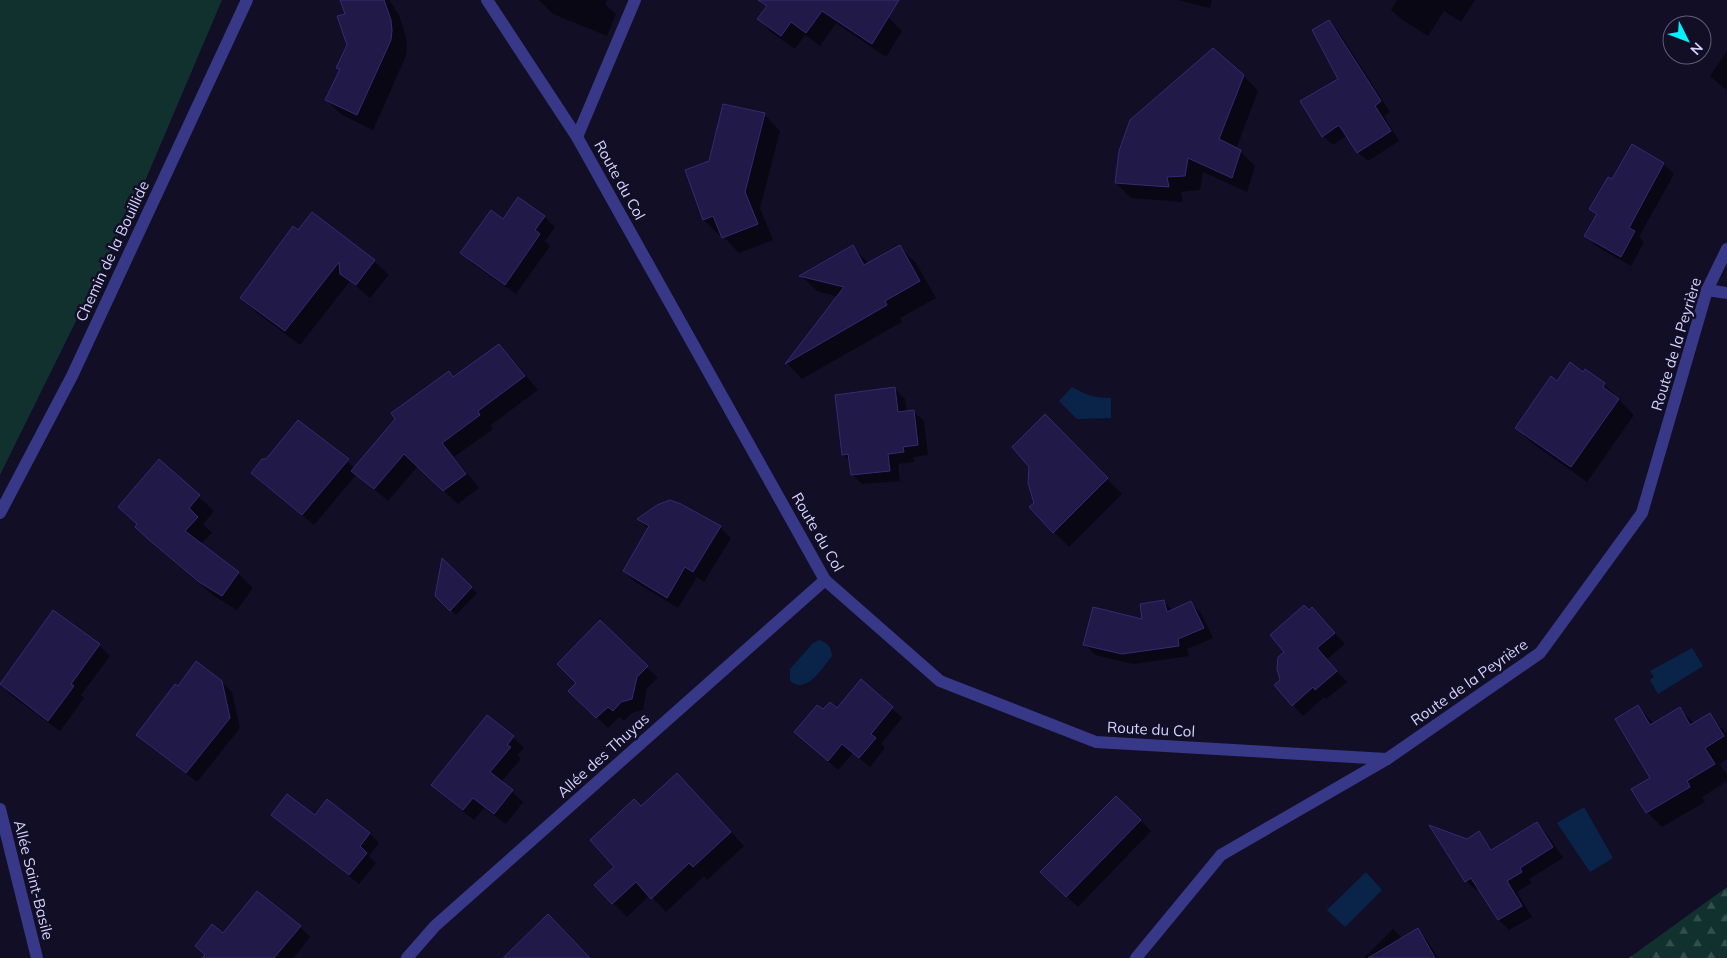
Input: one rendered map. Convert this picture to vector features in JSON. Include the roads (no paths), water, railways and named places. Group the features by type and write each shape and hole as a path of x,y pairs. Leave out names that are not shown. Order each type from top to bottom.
{"street":[{"name":"Chemin de la Bouillide","path":"0,513 72,376 247,0"},
{"name":"Route du Col","path":"487,0 577,137 825,580 940,681 1096,742 1387,759"},
{"path":"577,137 635,0"},
{"name":"Route de la Peyrière","path":"1136,958 1221,855 1387,759 1540,653 1642,513 1707,290 1727,249"},
{"path":"1707,290 1727,292"},
{"name":"Allée des Thuyas","path":"407,958 435,926 825,580"},
{"name":"Allée Saint-Basile","path":"0,809 37,958"}],"water":[{"path":"1072,387 1091,396 1111,398 1111,418 1077,419 1059,401"},
{"path":"819,640 825,642 831,650 832,656 819,673 808,682 802,685 790,681 790,669 813,643"},
{"path":"1692,648 1703,666 1658,694 1650,680 1654,677 1650,671"},
{"path":"1584,807 1613,858 1590,872 1557,823"},
{"path":"1366,872 1382,890 1345,927 1327,910"}]}
